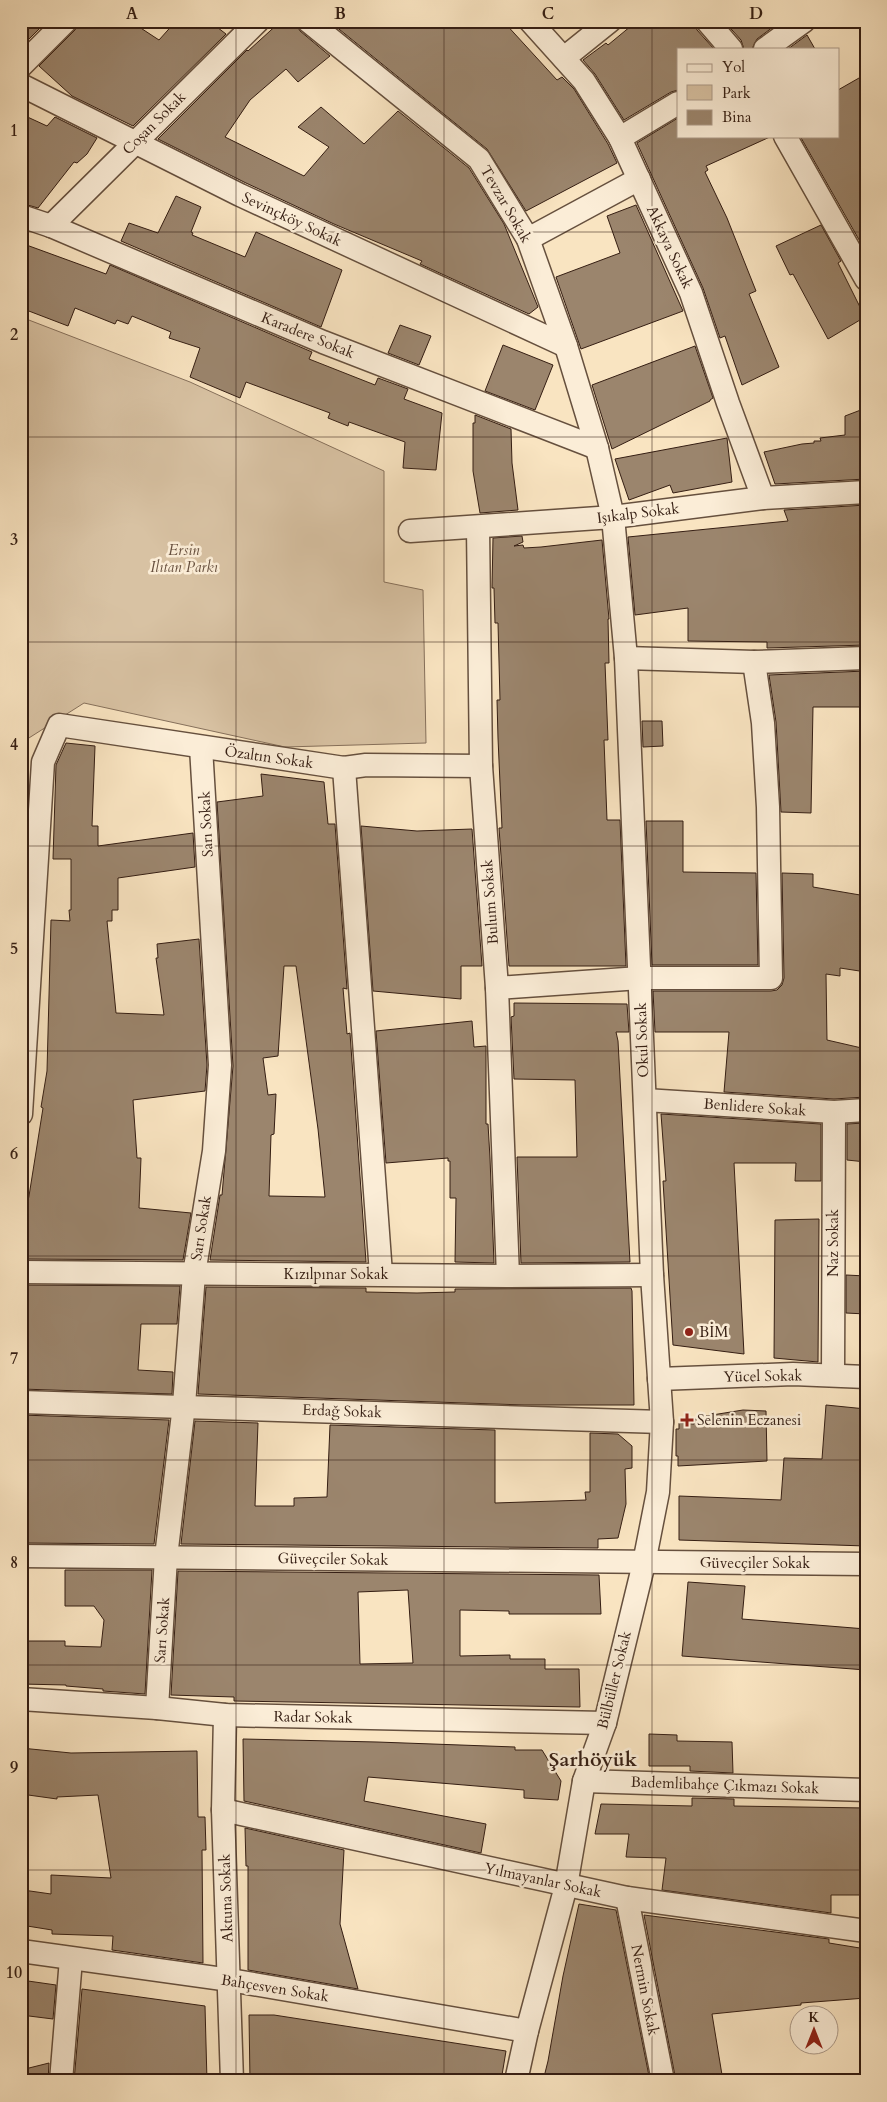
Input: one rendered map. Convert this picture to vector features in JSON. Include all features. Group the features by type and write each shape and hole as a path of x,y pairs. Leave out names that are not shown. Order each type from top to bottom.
{"street":[{"path":"21,66 66,21"},
{"name":"Coşan Sokak","path":"51,226 258,21"},
{"name":"Tevzar Sokak","path":"308,21 479,159 528,239 566,346 597,448 613,517 626,658"},
{"name":"Akkaya Sokak","path":"530,21 584,81 620,138 691,293 728,403 763,498"},
{"path":"564,58 610,21"},
{"path":"707,21 730,48"},
{"path":"766,48 804,21"},
{"name":"Sevinçköy Sokak","path":"21,85 240,194 566,346"},
{"path":"620,138 677,104"},
{"path":"786,138 866,278"},
{"path":"528,239 639,178"},
{"name":"Karadere Sokak","path":"21,216 51,226 323,342 597,448"},
{"name":"Işıkalp Sokak","path":"410,531 478,528 613,517 763,498 866,492"},
{"name":"Bulum Sokak","path":"478,528 481,766 497,988 508,1276"},
{"path":"626,658 754,662 866,658"},
{"name":"Okul Sokak","path":"626,658 652,1275 662,1422"},
{"path":"497,988 640,978 771,978 768,807 764,723 754,662"},
{"name":"Özaltın Sokak","path":"24,1051 43,762 60,724 344,768 366,765 481,766"},
{"name":"Sarı Sokak","path":"157,1708 166,1557 184,1405 194,1274 214,1151 220,1064 201,747"},
{"path":"344,768 381,1274"},
{"path":"21,1114 24,1051"},
{"name":"Benlidere Sokak","path":"645,1100 834,1112 866,1110"},
{"name":"Naz Sokak","path":"833,1375 834,1112"},
{"name":"Kızılpınar Sokak","path":"21,1272 508,1276 652,1275"},
{"name":"Yücel Sokak","path":"660,1379 793,1374 866,1376"},
{"name":"Erdağ Sokak","path":"21,1402 184,1405 662,1422"},
{"name":"Bülbüller Sokak","path":"516,2081 527,2031 566,1886 584,1781 604,1723 644,1562 658,1492 662,1422"},
{"name":"Güveçciler Sokak","path":"21,1556 644,1562"},
{"name":"Güvecçiler Sokak","path":"644,1562 866,1564"},
{"name":"Radar Sokak","path":"21,1699 157,1708 225,1715 604,1723"},
{"name":"Aktuna Sokak","path":"225,1715 223,1810 232,2081"},
{"name":"Bademlibahçe Çıkmazı Sokak","path":"584,1781 866,1790"},
{"name":"Yılmayanlar Sokak","path":"223,1810 627,1898 866,1932"},
{"name":"Nermin Sokak","path":"627,1898 663,2081"},
{"name":"Bahçesven Sokak","path":"21,1952 230,1980 527,2031"},
{"path":"61,2081 71,1959"}],"green space":[{"name":"Ersin Ilıtan Parkı","path":"21,317 190,382 384,471 384,582 423,590 426,743 285,747 84,703 21,743"}],"building":[{"path":"21,21 47,21 21,47"},
{"path":"79,21 130,21 159,40 176,21 209,21 226,34 133,126 72,96 39,66 75,30"},
{"path":"281,21 295,21 300,31 330,56 298,82 286,69 250,100 225,137 304,176 329,147 298,127 321,107 364,144 398,111 469,168 504,224 538,307 529,314 420,264 422,261 334,224 158,139 247,50"},
{"path":"329,21 503,21 557,80 562,77 574,89 608,144 617,163 526,211 487,149"},
{"path":"637,21 694,21 697,30 713,48 677,48 677,90 624,120 595,74 583,60 606,43 608,45"},
{"path":"724,21 781,21 757,39 752,48 744,48 741,40"},
{"path":"807,35 814,48 789,48"},
{"path":"866,74 866,252 801,138 840,138 840,89"},
{"path":"21,114 47,126 55,117 97,138 87,154 77,163 74,162 38,208 21,203"},
{"path":"677,119 677,138 768,138 706,166 708,170 705,172 727,218 756,291 749,294 779,367 742,385 725,336 720,338 703,288 637,143"},
{"path":"176,196 201,207 191,232 193,233 192,235 245,257 256,232 342,270 321,327 121,241 129,223 158,233"},
{"path":"636,205 683,311 581,349 556,277 620,253 607,216"},
{"path":"821,225 841,261 838,263 865,317 828,339 793,274 790,275 776,246"},
{"path":"21,243 106,274 110,265 312,352 309,359 375,385 378,378 408,389 404,399 442,413 436,470 403,468 405,442 349,422 348,426 328,418 330,413 246,382 240,398 190,377 200,348 169,338 171,332 132,316 128,324 117,320 115,324 75,308 68,326 21,308"},
{"path":"400,325 431,336 419,365 388,353"},
{"path":"503,345 553,365 535,410 485,391"},
{"path":"695,346 713,398 612,449 592,385"},
{"path":"866,408 866,479 775,484 764,452 814,443 814,441 821,441 820,438 845,435 845,416"},
{"path":"475,415 511,429 512,463 518,510 480,513 473,471 473,423 475,423"},
{"path":"727,438 732,482 673,493 670,485 629,500 615,459"},
{"path":"866,505 866,645 767,648 767,642 688,641 688,608 635,615 628,537 788,521 784,510"},
{"path":"522,536 523,542 514,546 523,545 524,548 541,547 602,540 609,619 609,663 605,663 608,740 604,740 607,820 620,820 626,966 509,966 499,828 502,828 497,700 500,700 498,623 495,623 494,588 492,588 493,538"},
{"path":"866,671 866,707 813,707 811,813 781,812 776,722 769,675"},
{"path":"642,721 662,721 663,746 643,747"},
{"path":"66,743 95,746 92,826 98,826 98,846 193,833 195,867 118,878 118,910 112,910 112,921 107,921 116,1013 164,1015 156,958 158,958 157,944 199,939 207,1065 205,1091 133,1100 137,1158 141,1158 139,1208 191,1213 183,1260 21,1259 21,1226 23,1226 29,1196 47,1071 51,920 70,921 69,910 71,910 71,859 53,859 56,765"},
{"path":"261,774 324,782 328,824 335,824 347,989 343,988 347,1034 350,1033 366,1262 210,1260 220,1195 222,1195 233,1066 217,802 263,796","holes":["284,966 296,966 318,1129 325,1197 269,1196 271,1135 274,1134 276,1094 268,1095 263,1058 278,1056"]},
{"path":"646,821 683,821 683,872 756,873 758,965 652,965"},
{"path":"361,826 417,831 472,829 482,966 461,966 461,999 373,991"},
{"path":"782,873 813,874 813,887 866,896 866,972 840,968 840,976 826,974 827,1040 866,1049 865,1097 834,1099 724,1092 729,1032 655,1032 653,991 771,991 777,990 782,985 784,978"},
{"path":"514,1003 627,1004 629,1032 616,1032 630,1262 521,1263 517,1157 577,1157 575,1080 514,1079 511,1017 514,1016"},
{"path":"472,1021 474,1047 486,1046 486,1124 488,1124 490,1158 494,1263 455,1262 456,1198 450,1198 450,1161 448,1161 448,1158 386,1163 376,1031"},
{"path":"661,1114 821,1124 821,1181 795,1181 796,1163 734,1163 744,1354 673,1345 663,1181 666,1181"},
{"path":"864,1123 866,1162 847,1160 847,1124"},
{"path":"819,1219 818,1362 774,1358 775,1220"},
{"path":"846,1275 866,1276 866,1314 846,1313"},
{"path":"21,1285 180,1286 177,1324 141,1324 138,1370 173,1372 172,1394 21,1389"},
{"path":"206,1287 366,1288 366,1292 417,1293 455,1292 455,1289 631,1288 634,1405 524,1405 198,1394"},
{"path":"826,1405 866,1409 866,1546 679,1540 679,1496 781,1500 784,1458 822,1459"},
{"path":"743,1410 766,1411 767,1461 678,1466 676,1429 679,1429 679,1423 694,1424 694,1419 706,1420 706,1416"},
{"path":"21,1415 169,1420 154,1544 21,1543"},
{"path":"195,1421 258,1423 255,1506 294,1506 294,1498 327,1497 330,1425 495,1430 495,1503 586,1500 585,1492 590,1492 590,1433 618,1434 632,1446 632,1468 625,1469 626,1504 618,1538 598,1539 598,1548 181,1544"},
{"path":"65,1570 152,1570 145,1694 103,1691 103,1689 66,1685 21,1684 21,1641 65,1641 65,1646 101,1647 104,1620 94,1606 65,1606"},
{"path":"178,1571 599,1575 601,1614 509,1614 509,1611 460,1610 460,1656 510,1655 510,1659 545,1659 545,1669 579,1669 580,1707 234,1701 234,1697 171,1695","holes":["408,1590 413,1663 360,1664 358,1592"]},
{"path":"688,1582 745,1586 742,1619 866,1629 866,1670 682,1656"},
{"path":"649,1734 677,1735 677,1741 732,1742 733,1773 690,1771 690,1766 649,1766"},
{"path":"243,1739 515,1747 515,1750 542,1750 561,1781 558,1800 524,1798 524,1790 368,1777 364,1801 486,1824 481,1853 244,1801"},
{"path":"21,1748 71,1753 197,1751 198,1817 205,1817 206,1850 202,1850 203,1963 112,1950 113,1936 52,1934 52,1930 21,1925 23,1890 51,1894 51,1875 111,1878 98,1795 57,1797 57,1799 21,1794"},
{"path":"692,1798 734,1799 734,1806 866,1808 866,1895 831,1895 831,1913 662,1890 666,1858 626,1857 629,1834 595,1834 601,1804 692,1806"},
{"path":"245,1828 344,1850 340,1924 358,1989 248,1970 248,1866 246,1866"},
{"path":"579,1904 616,1910 650,2081 543,2081"},
{"path":"644,1915 829,1939 829,1943 866,1949 866,1998 790,2004 790,2006 712,2014 723,2081 676,2081"},
{"path":"21,1980 56,1985 53,2019 21,2015"},
{"path":"82,1989 205,2006 207,2081 74,2081"},
{"path":"249,2015 274,2015 506,2051 501,2081 250,2081"},
{"path":"49,2063 48,2081 21,2081 21,2070"}],"place":[{"name":"BİM","path":"689,1332"},
{"name":"Selenin Eczanesi","path":"687,1420"}],"district":[{"name":"Şarhöyük","path":"593,1759"}]}
